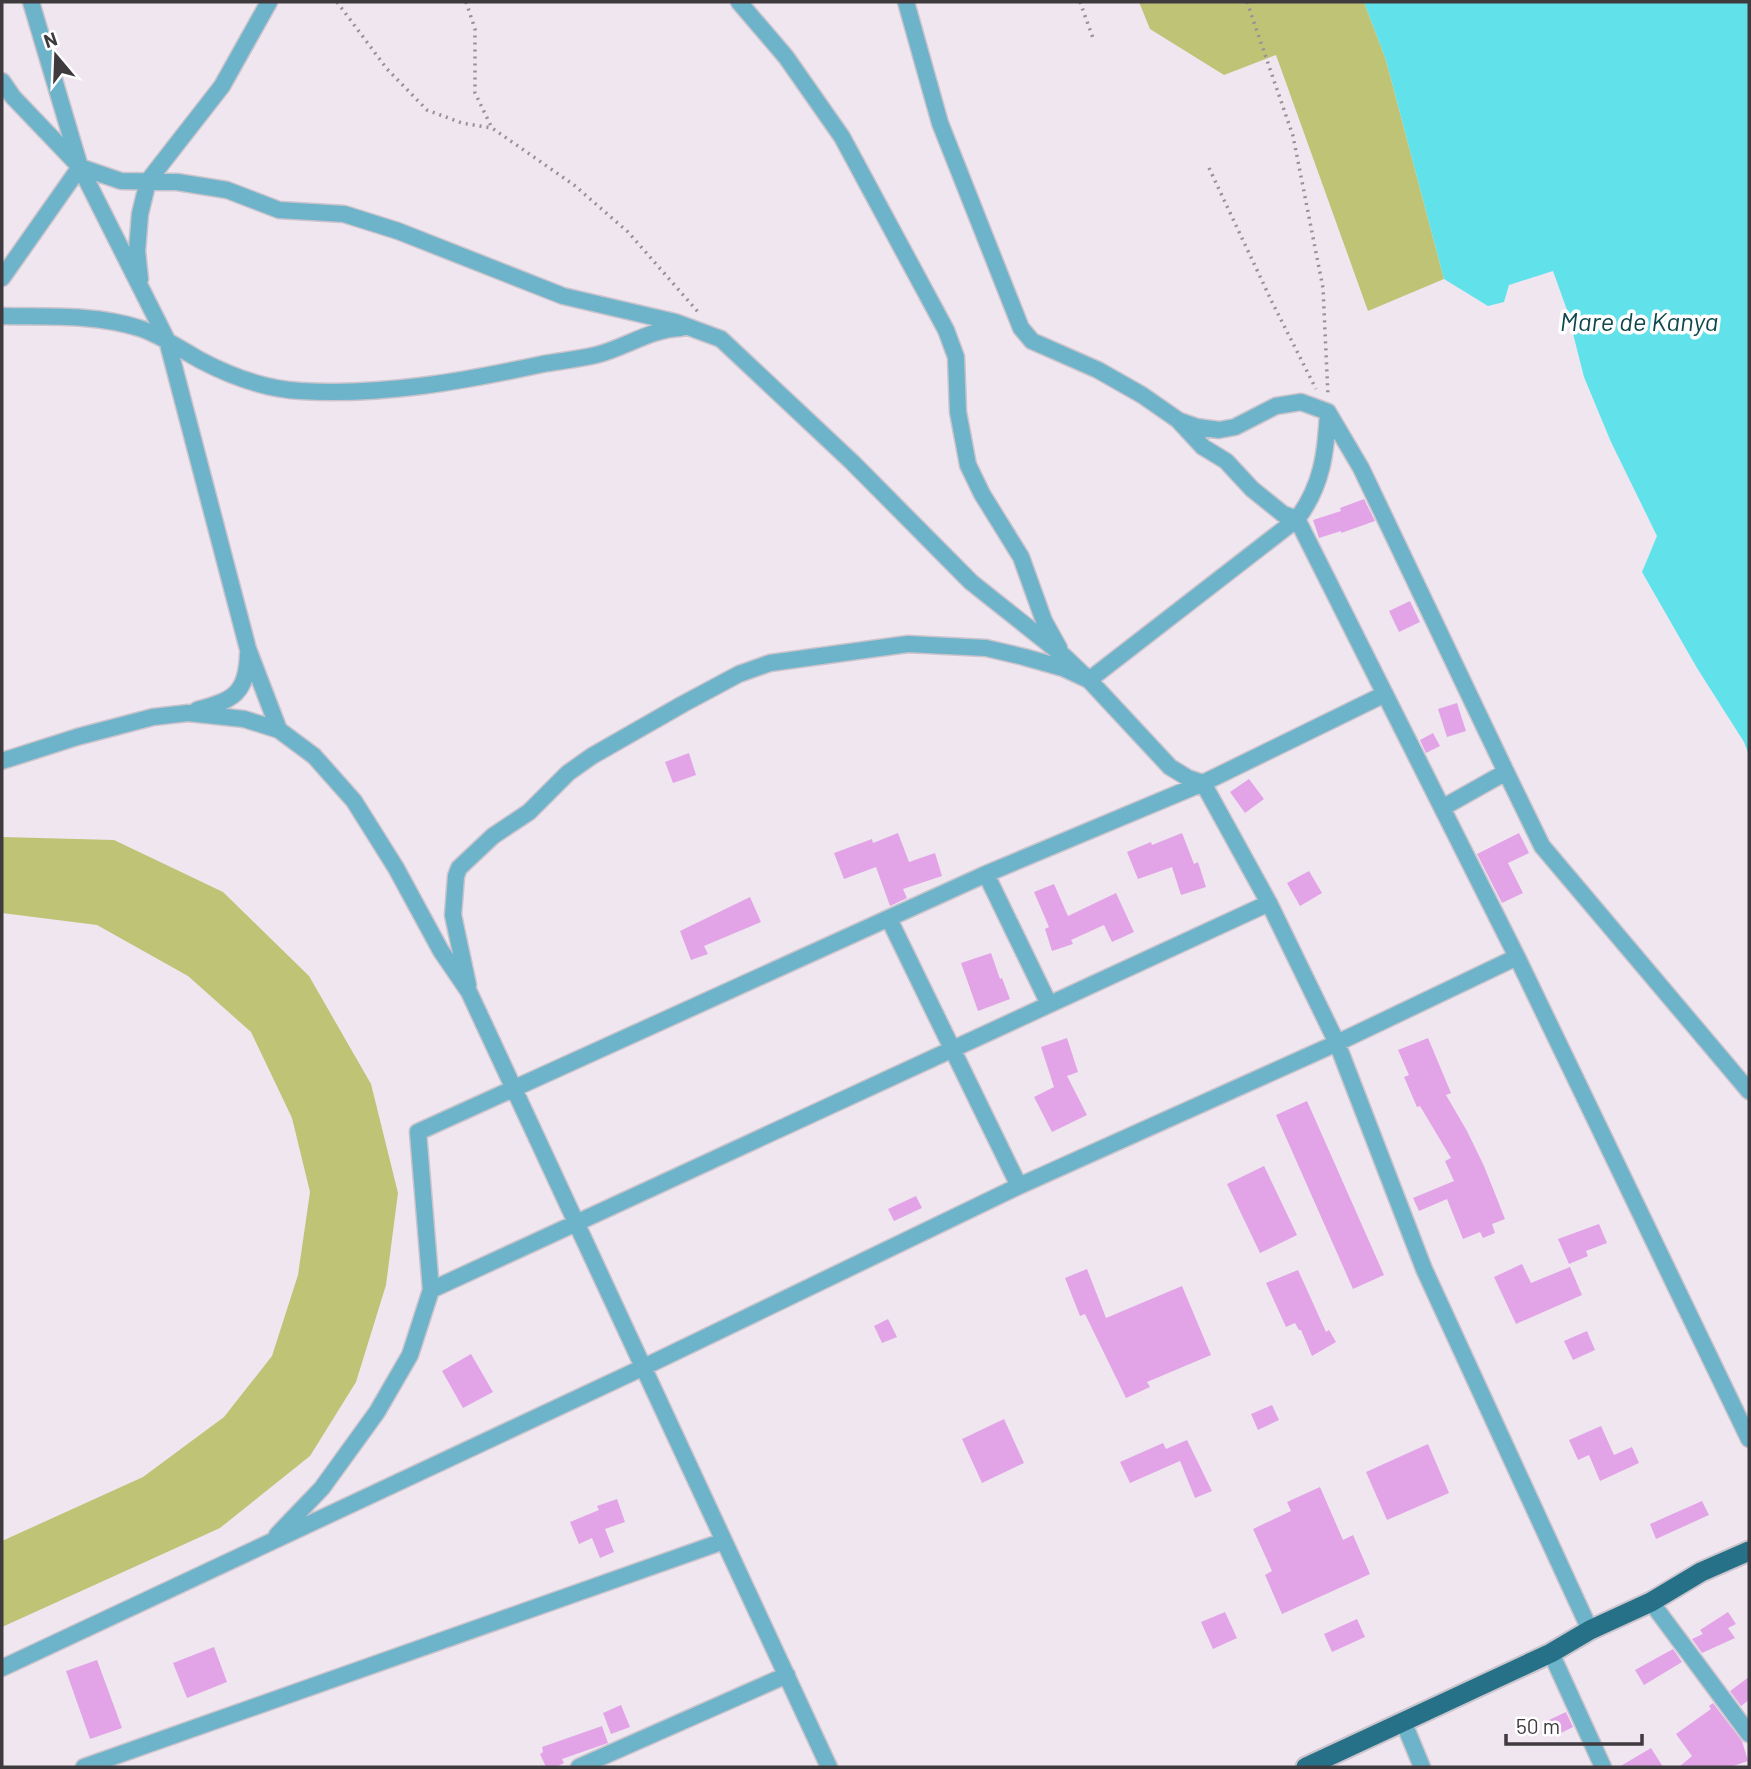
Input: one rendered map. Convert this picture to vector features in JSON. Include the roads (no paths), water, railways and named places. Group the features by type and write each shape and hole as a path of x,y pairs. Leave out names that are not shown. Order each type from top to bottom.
{"highway":[{"path":"1306,1767 1550,1653 1590,1630 1651,1602 1702,1572 1749,1551"}],"street":[{"path":"31,2 80,167 167,340 248,649 279,730"},
{"path":"141,290 137,251 148,181 222,86 269,2"},
{"path":"739,2 786,57 842,137 946,330 956,357 958,412 968,465 982,494 1021,557 1044,621 1064,656"},
{"path":"906,2 940,123 1021,328 1032,341 1098,370 1142,395 1178,420 1203,447 1226,461 1252,489 1283,514 1297,519 1517,957 1749,1439"},
{"path":"2,81 13,97 80,167 121,181 177,182 227,190 279,210 344,214 398,231 563,296 694,327 721,339 852,462 971,582 1064,656 1170,767 1203,783 1269,902 1337,1043 1424,1269 1590,1630"},
{"path":"2,278 80,167"},
{"path":"2,316 105,320 140,328 238,378 267,387 356,392 495,374 598,354 668,328 694,327"},
{"path":"1178,420 1197,427 1219,430 1235,427 1276,407 1301,402 1328,412 1361,468 1542,846 1749,1091"},
{"path":"1089,680 1297,519 1311,501 1326,456 1328,412"},
{"path":"469,992 453,915 458,868 493,836 529,812 568,773 592,756 739,674 770,663 908,644 986,648 1063,668 1089,680"},
{"path":"7,756 153,717 188,713 226,702 240,687 247,673 248,649"},
{"path":"269,1543 322,1489 377,1412 410,1355 431,1290 418,1132 986,874 1203,783 1385,694"},
{"path":"188,713 244,719 279,730 314,756 354,801 397,868 441,951 469,992 829,1767"},
{"path":"1442,808 1506,772"},
{"path":"986,874 1048,1004"},
{"path":"431,1290 1269,902"},
{"path":"889,919 1019,1186"},
{"path":"2,1668 644,1367 1019,1186 1337,1043 1517,957"},
{"path":"84,1767 724,1541"},
{"path":"1651,1602 1749,1734"},
{"path":"1550,1653 1603,1767"},
{"path":"579,1767 786,1675"},
{"path":"1403,1721 1422,1767"}],"water":[{"name":"Mare de Kanya","path":"1364,2 1749,2 1749,755 1744,742 1697,668 1642,572 1657,536 1611,442 1584,377 1567,310 1553,271 1509,285 1504,302 1488,306 1444,279 1386,60"}]}
